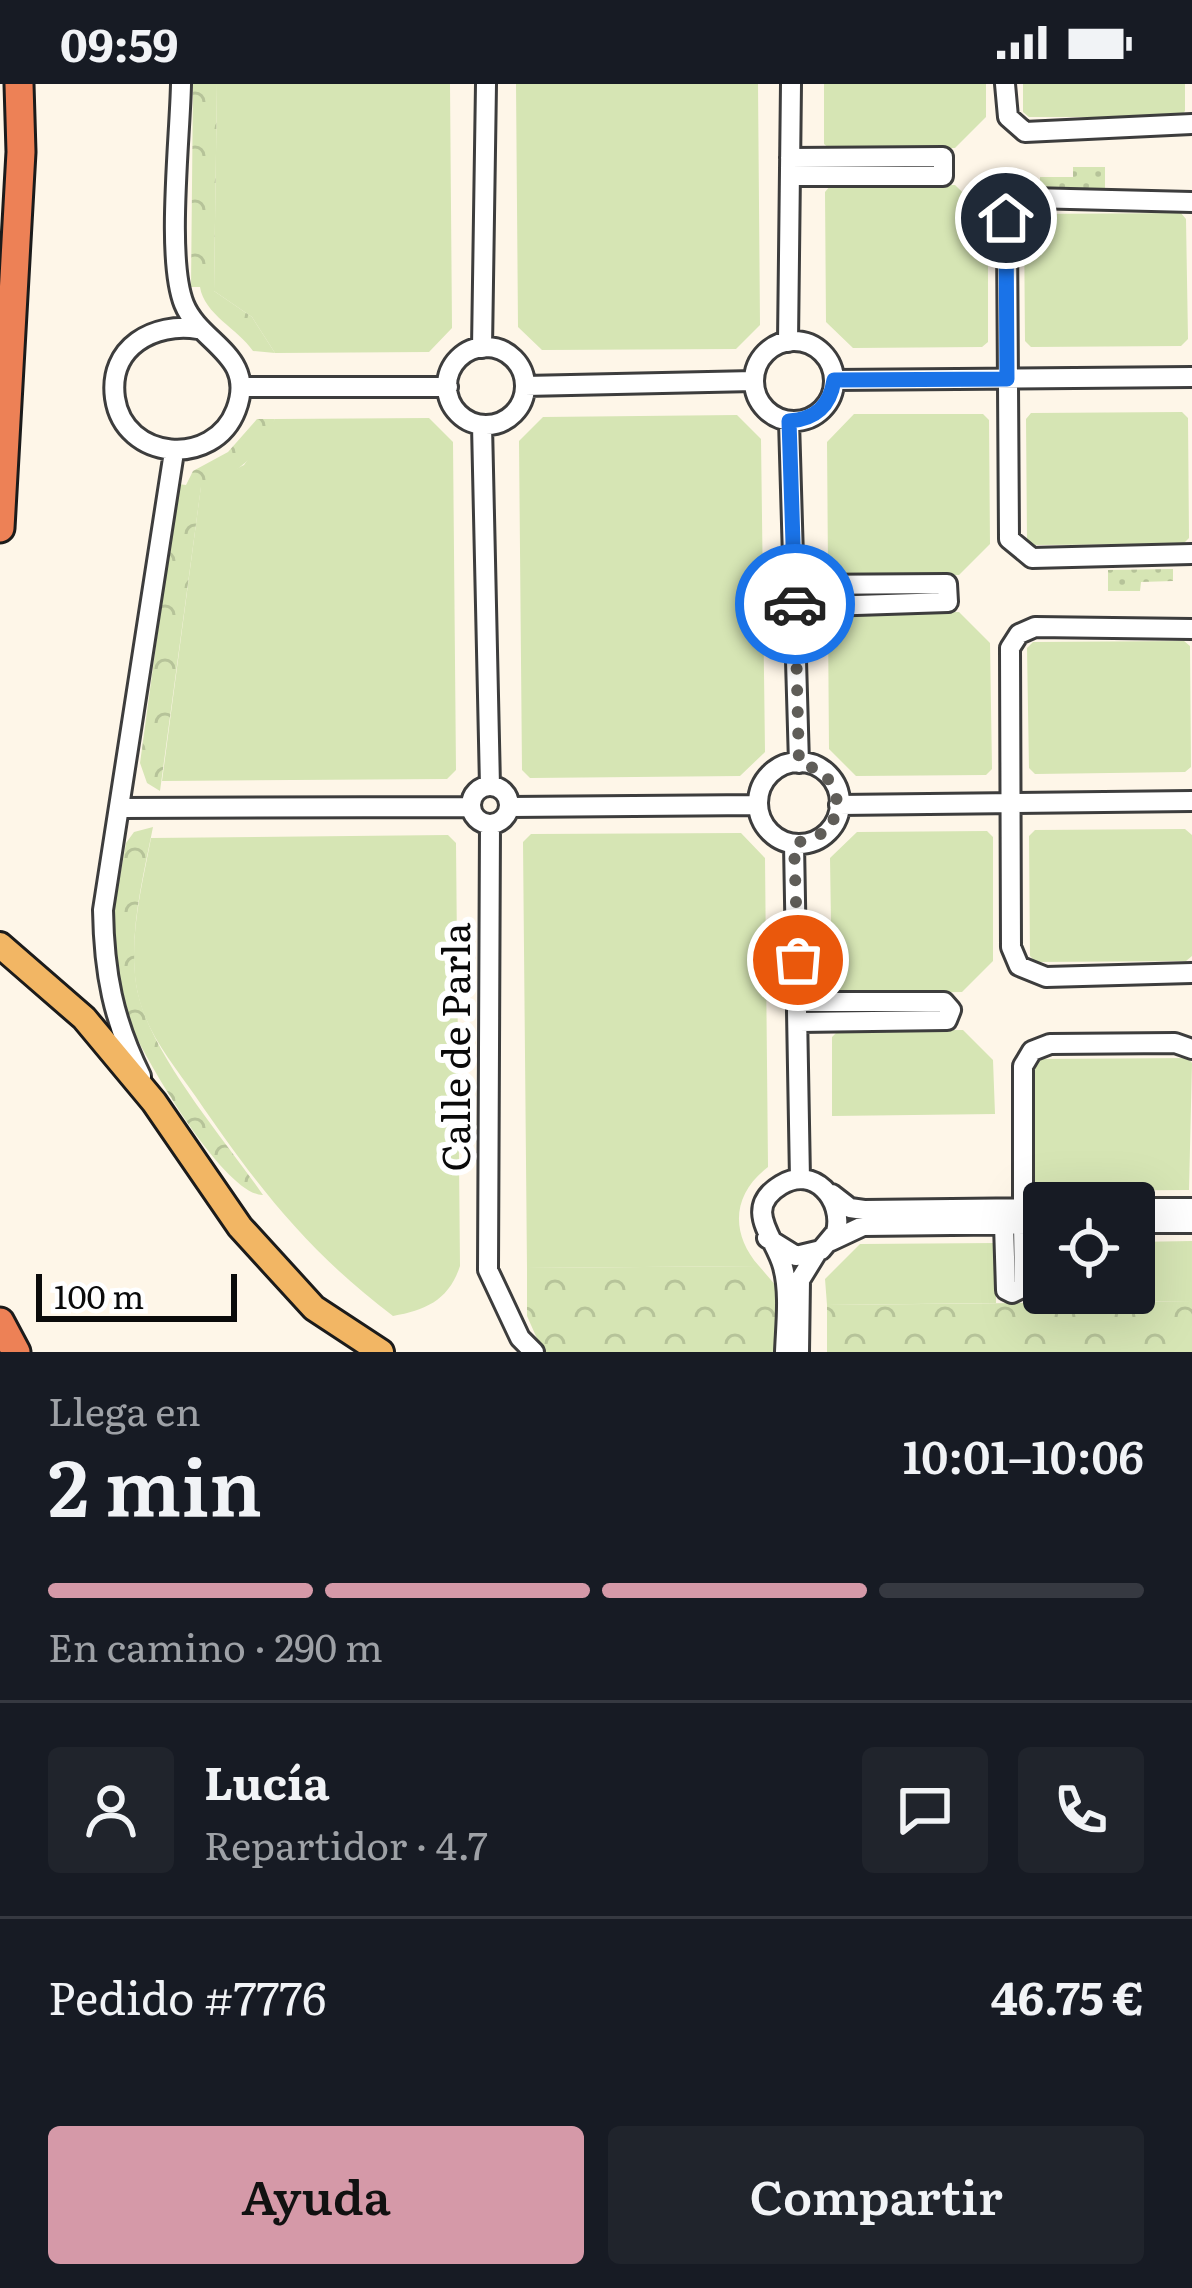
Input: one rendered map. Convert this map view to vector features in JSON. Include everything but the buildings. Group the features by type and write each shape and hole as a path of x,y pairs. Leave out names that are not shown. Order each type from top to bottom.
{"highway":[{"path":"0,528 21,152 20,84"},
{"path":"0,1322 16,1352"}],"main road":[{"path":"0,945 84,1018 154,1102 240,1227 314,1308 381,1352"}],"street":[{"path":"181,84 178,283 198,328 228,351 241,386 228,426 213,440 174,452 136,436 115,400 115,378 136,341 155,330 198,328"},
{"path":"482,348 486,84"},
{"path":"788,342 791,84"},
{"path":"1005,84 1005,110 1025,132 1192,124"},
{"path":"943,157 943,176 790,167 943,157"},
{"path":"1192,202 1030,199 1006,218 1009,539 1032,558 1192,554"},
{"path":"788,342 820,350 834,380 825,406 815,415 789,421 768,412 754,381 768,351 788,342"},
{"path":"482,348 495,348 517,362 525,386 517,410 495,424 482,425 454,408 448,387 454,365 482,348"},
{"path":"834,380 1192,377"},
{"path":"525,386 754,381"},
{"path":"241,386 448,387"},
{"path":"789,421 799,763"},
{"path":"482,425 490,786"},
{"path":"154,1102 118,1029 104,971 103,910 174,452"},
{"path":"794,585 947,584 948,602 795,607"},
{"path":"1192,629 1040,627 1019,634 1010,648 1009,802 1011,946 1019,966 1046,977 1192,974"},
{"path":"799,763 825,772 839,805 829,831 794,844 769,831 758,806 766,779 780,767 799,763"},
{"path":"490,786 503,790 510,807 505,818 490,824 475,818 471,807 475,794 490,786"},
{"path":"839,805 1192,801"},
{"path":"510,807 758,806"},
{"path":"120,808 471,807"},
{"name":"Calle de Parla","path":"490,824 488,1270 520,1338 534,1352"},
{"path":"794,844 800,1179"},
{"path":"944,1002 951,1010 946,1020 799,1012 944,1002"},
{"path":"1027,1182 1023,1066 1032,1051 1050,1044 1175,1043 1192,1048"},
{"path":"800,1179 850,1208 1023,1218"},
{"path":"792,1351 783,1265 761,1216 770,1194 800,1179"},
{"path":"792,1351 800,1280 826,1246 838,1211 829,1192"},
{"path":"1155,1208 1192,1208"},
{"path":"767,1238 796,1256 863,1226 1023,1218"},
{"path":"1155,1223 1192,1222"}],"green space":[{"path":"193,84 217,84 214,291 252,317 275,353 253,351 208,305 200,287 191,287"},
{"path":"217,84 450,84 452,328 429,352 275,353 252,317 214,291"},
{"path":"516,84 758,84 760,325 736,349 542,350 518,327"},
{"path":"824,84 986,84 986,117 955,148 830,149 824,144"},
{"path":"1023,84 1185,84 1185,111 1180,117 1029,117 1023,112"},
{"path":"1073,167 1105,167 1105,189 1040,189 1040,177 1073,177"},
{"path":"955,185 988,217 988,342 982,347 853,348 826,322 825,192 830,186"},
{"path":"1181,213 1186,219 1188,339 1181,346 1031,347 1025,341 1024,220 1030,214"},
{"path":"1182,412 1188,418 1189,538 1183,544 1033,545 1027,539 1026,419 1031,413"},
{"path":"854,414 983,414 989,420 990,544 959,575 834,577 828,570 827,442"},
{"path":"737,415 761,439 765,752 740,776 530,778 522,770 519,441 543,417"},
{"path":"429,418 453,442 456,770 447,779 162,781 201,486 244,465 275,419"},
{"path":"257,419 275,419 254,453 236,470 201,487 160,791 147,783 140,763 178,484 186,485 193,471 228,452"},
{"path":"1173,569 1173,581 1141,582 1140,591 1108,591 1108,570"},
{"path":"959,612 990,643 992,769 986,775 856,776 829,749 828,620 834,614"},
{"path":"1184,641 1190,646 1191,767 1185,772 1035,774 1029,768 1027,648 1033,642"},
{"path":"153,827 134,944 142,1009 170,1064 263,1195 245,1188 199,1139 153,1068 113,981 112,929 126,843 134,832"},
{"path":"1185,829 1192,835 1192,956 1186,961 1036,962 1030,956 1029,836 1035,830"},
{"path":"987,831 993,837 993,961 962,992 838,994 832,988 830,858 857,832"},
{"path":"741,833 765,858 768,1167 747,1189 739,1214 743,1240 759,1266 527,1268 523,842 531,834"},
{"path":"448,835 456,843 460,1266 450,1287 435,1302 393,1316 285,1216 168,1058 140,1001 135,929 151,838"},
{"path":"963,1030 993,1060 995,1114 832,1116 832,1037 838,1031"},
{"path":"1188,1058 1192,1063 1189,1190 1155,1190 1155,1182 1032,1182 1031,1065 1037,1059"},
{"path":"1192,1241 1192,1301 1155,1301 1155,1242"},
{"path":"996,1243 996,1303 827,1305 825,1279 860,1244"},
{"path":"759,1266 777,1287 776,1352 543,1352 527,1316 527,1268"},
{"path":"1155,1301 1192,1301 1192,1352 827,1352 827,1305 1023,1303 1023,1314 1155,1314"}],"way so far":[{"path":"795,604 799,763 817,767 831,778 839,805 829,831 813,841 794,844 798,960"}],"route":[{"path":"795,604 789,421 815,415 825,406 834,380 1007,379 1006,218"}]}
